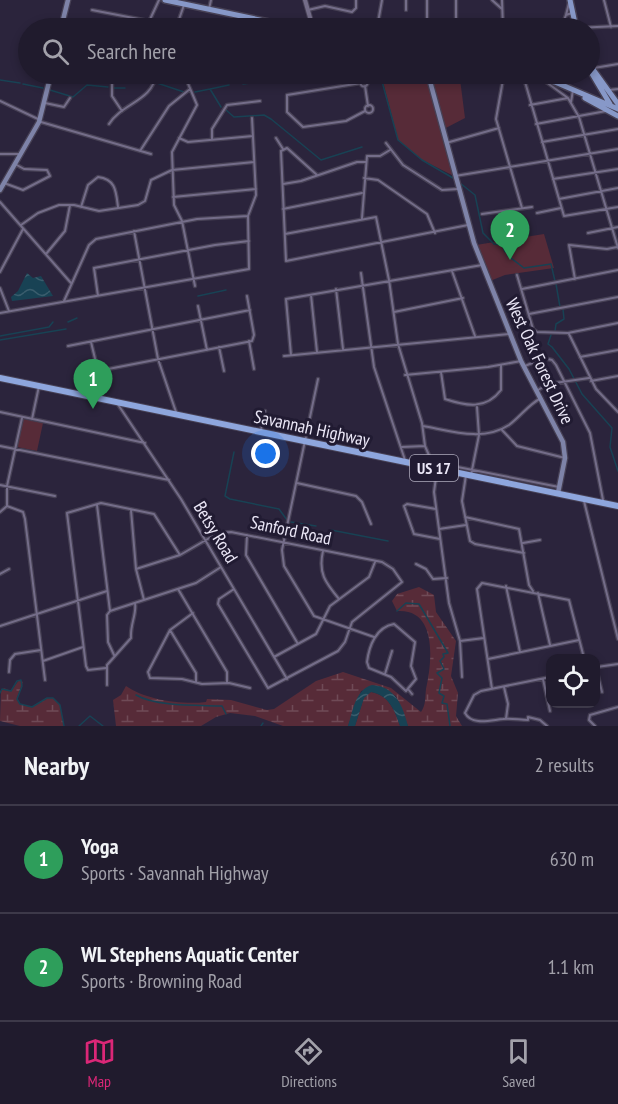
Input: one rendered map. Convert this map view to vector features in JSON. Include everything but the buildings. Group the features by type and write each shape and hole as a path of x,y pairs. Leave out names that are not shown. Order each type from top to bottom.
{"highway":[{"name":"Savannah Highway","path":"0,378 261,433 558,490 583,499 618,506"}],"main road":[{"path":"64,18 68,0"},
{"path":"165,0 246,18"},
{"path":"568,16 570,0"},
{"path":"0,190 40,121 49,84"},
{"name":"West Oak Forest Drive","path":"430,84 454,176 482,265 522,364 563,442 565,458 558,490"},
{"path":"556,84 610,107"},
{"path":"599,84 618,104"},
{"path":"571,92 595,98 618,112"},
{"path":"605,92 610,107"}],"street":[{"path":"150,18 159,0"},
{"path":"209,9 211,0"},
{"path":"305,0 310,18"},
{"path":"308,10 325,6 352,12 356,8 356,0"},
{"path":"379,18 382,0"},
{"path":"406,0 406,10"},
{"path":"427,0 427,18"},
{"path":"456,0 456,18"},
{"path":"492,0 502,9"},
{"path":"502,0 502,18"},
{"path":"604,0 611,27"},
{"path":"179,18 184,4"},
{"path":"92,10 133,18"},
{"path":"600,27 618,26"},
{"path":"600,65 618,64"},
{"path":"112,84 112,96 122,111"},
{"path":"109,124 122,111 150,92 153,84"},
{"path":"188,84 197,103 172,152 172,170 173,197 182,221 195,286"},
{"path":"355,84 287,95 285,98 287,112 304,127 346,121 365,111 368,106"},
{"path":"362,84 365,86 368,106 372,111 368,113 365,111"},
{"path":"502,84 496,115 522,208"},
{"path":"525,84 561,208 567,217 618,207"},
{"path":"556,84 571,92"},
{"path":"140,151 169,106 190,89"},
{"path":"595,98 605,92 618,89"},
{"path":"530,105 571,92"},
{"path":"571,92 571,102 585,135 618,248 569,245 575,279"},
{"path":"571,92 571,102"},
{"path":"45,103 64,107 70,98"},
{"path":"0,101 40,121 151,154"},
{"path":"212,139 212,129 226,105 260,101"},
{"path":"536,124 579,117 610,107"},
{"path":"0,313 249,269 248,216 256,189 252,118"},
{"path":"445,143 499,128"},
{"path":"542,142 618,129"},
{"path":"178,138 188,142 253,136"},
{"path":"276,138 283,149 293,151 317,175"},
{"path":"386,143 403,165 442,190 458,189"},
{"path":"283,149 280,153 286,261 468,225"},
{"path":"454,176 618,149"},
{"path":"362,219 362,193 367,156 380,156 390,150"},
{"path":"0,154 21,154"},
{"path":"0,272 22,227 38,213 59,205 99,211 143,203 151,180 172,170 254,162"},
{"path":"281,184 296,182 352,163 366,162"},
{"path":"4,183 22,190 50,176 47,170 24,169 15,164"},
{"path":"553,179 618,169"},
{"path":"81,207 88,185 98,177 110,181 115,186 118,207"},
{"path":"364,178 378,180 427,214 435,233"},
{"path":"559,199 618,188"},
{"path":"173,197 256,189"},
{"path":"283,209 362,193"},
{"path":"0,202 71,284"},
{"path":"46,254 66,231 70,221 70,205"},
{"path":"482,214 532,207"},
{"path":"537,213 561,208"},
{"path":"64,301 91,242 182,221 248,216"},
{"path":"285,234 376,217 405,375 423,426 425,446 434,466 436,509 449,603 460,641 462,677"},
{"path":"588,233 618,227"},
{"path":"134,231 158,359 177,415"},
{"path":"98,296 94,268 188,249 249,241"},
{"path":"291,355 286,299 482,265"},
{"path":"452,270 475,336"},
{"path":"522,289 618,270"},
{"path":"361,273 369,347 406,462"},
{"path":"517,275 533,329 537,332 568,333 618,324"},
{"path":"0,288 9,311"},
{"path":"336,289 343,349"},
{"path":"311,294 317,352"},
{"path":"91,342 98,371 249,341 254,339 247,296"},
{"path":"529,314 618,297"},
{"path":"394,312 463,298"},
{"path":"198,306 207,350"},
{"path":"68,346 250,310"},
{"path":"568,333 599,394 618,412"},
{"path":"284,356 509,334"},
{"path":"249,341 254,369"},
{"path":"219,347 224,371"},
{"path":"579,358 618,350"},
{"path":"405,375 522,364 549,358 590,433 603,503"},
{"path":"441,372 445,399 477,406 491,400 501,390 501,365"},
{"path":"537,390 548,384 618,376"},
{"path":"318,379 284,542 282,556 284,566 311,614 374,637"},
{"path":"32,419 39,386"},
{"path":"423,426 479,435 501,430 530,404 541,398"},
{"name":"Betsy Road","path":"116,402 169,480 287,679"},
{"path":"477,406 479,435 462,496 470,541 475,544 524,553"},
{"path":"261,433 265,411"},
{"path":"0,412 145,443"},
{"path":"0,512 7,506 7,486 22,417"},
{"path":"501,430 517,446 565,458"},
{"path":"0,446 169,480"},
{"path":"402,447 425,446"},
{"path":"297,483 356,496 362,502 371,524"},
{"path":"0,485 55,496"},
{"path":"583,499 618,639"},
{"path":"97,504 110,611"},
{"path":"106,668 86,668 67,513 97,504 155,515 180,555"},
{"path":"436,509 407,504 404,506 414,534 440,539"},
{"path":"7,506 23,512 25,519 45,680"},
{"path":"131,510 136,569 144,600"},
{"path":"465,517 515,526 521,533 529,585 536,592 550,646"},
{"path":"439,529 466,525"},
{"name":"Sanford Road","path":"136,569 180,555 226,531 375,561 389,566 402,582 354,619 349,628"},
{"path":"247,535 246,555 298,644"},
{"path":"523,543 540,540"},
{"path":"323,550 321,571 339,599"},
{"path":"274,657 316,634 325,621 328,610 369,577 375,561"},
{"path":"416,564 426,569 433,579 447,578"},
{"path":"114,655 108,642 106,615 110,611 196,583 221,567"},
{"path":"0,574 9,569"},
{"path":"492,689 477,587 485,582 571,601 583,654"},
{"path":"506,586 520,652"},
{"path":"178,589 227,672 227,683"},
{"path":"234,589 219,599 218,604 268,688 338,651 345,642 349,628"},
{"path":"0,626 107,591"},
{"path":"107,685 106,668 114,655 131,638 130,624 136,613 135,603"},
{"path":"612,611 618,610"},
{"path":"193,613 170,630 148,676 152,680 182,679 227,683 250,688"},
{"path":"408,689 416,679 411,666 414,639 394,624 387,626 374,637 367,665 385,674 412,694"},
{"path":"170,630 196,672 196,682"},
{"path":"460,641 484,638"},
{"path":"487,659 579,640"},
{"path":"43,662 83,647"},
{"path":"9,672 10,660 15,654 41,650"},
{"path":"385,674 392,651"},
{"path":"600,667 618,664"},
{"path":"546,678 504,686 474,695 465,714 470,720 490,723 506,719 528,720 528,717 540,720 547,726"},
{"path":"543,679 550,711"},
{"path":"600,684 602,692"},
{"path":"504,686 508,704 506,719"},
{"path":"595,726 589,720 590,715 618,707"}],"green space":[{"path":"384,84 461,84 465,118 442,130 454,176 422,160 398,140"},
{"path":"544,234 554,268 505,275 490,281 476,245"},
{"path":"23,419 43,423 37,451 17,447"},
{"path":"419,587 434,595 436,612 456,641 451,676 458,693 456,716 462,726 408,726 396,696 377,686 361,691 348,726 283,726 255,716 230,713 216,717 201,726 116,726 113,700 121,695 126,686 144,695 175,702 196,703 206,702 207,699 231,700 267,710 274,709 316,681 343,672 391,688 421,712 425,704 430,665 429,639 420,618 410,612 397,611 392,601 397,594"},
{"path":"19,680 23,682 17,698 20,704 32,707 47,698 53,698 60,705 64,726 20,726 0,721 1,691 4,688 11,691"},
{"path":"371,692 387,700 400,726 355,726 364,697"}],"water":[{"path":"27,273 33,278 41,276 53,296 12,301 11,297 18,291"},
{"path":"372,685 387,689 397,698 408,726 400,726 387,700 371,692 364,698 355,726 348,726 358,696"}],"waterway":[{"path":"0,80 18,83"},
{"path":"23,84 43,88"},
{"path":"160,84 184,92"},
{"path":"383,84 398,140 422,160 453,178"},
{"path":"50,90 73,97 87,85 108,87"},
{"path":"210,89 229,85"},
{"path":"114,88 125,88"},
{"path":"195,92 210,89 221,107"},
{"path":"226,110 234,117 264,115 321,160 362,147"},
{"path":"460,183 475,195 483,233 494,244 502,245 505,252"},
{"path":"507,255 524,268 551,264 555,281"},
{"path":"556,284 560,307"},
{"path":"198,296 226,290"},
{"path":"555,331 556,324 564,319 563,309"},
{"path":"68,322 77,318"},
{"path":"0,336 49,327 53,322"},
{"path":"0,340 66,329"},
{"path":"551,335 548,344 569,369 582,394 612,428 610,447 618,471"},
{"path":"234,452 225,496 279,509 287,520"},
{"path":"291,522 316,526"},
{"path":"331,530 388,541"},
{"path":"397,611 406,603 419,604 448,653 443,654 444,657 440,661 444,669 437,673 442,678 439,693 444,696 442,703 447,704 450,726"},
{"path":"0,693 2,689 11,691 17,681 21,680 22,686 17,699 20,704 32,707 47,698 53,698 60,705 64,726"},
{"path":"136,695 155,702 222,706 226,714"},
{"path":"79,726 90,716 103,726"}],"place":[{"name":"WL Stephens Aquatic Center","path":"510,260"},
{"name":"Yoga","path":"93,409"}]}
